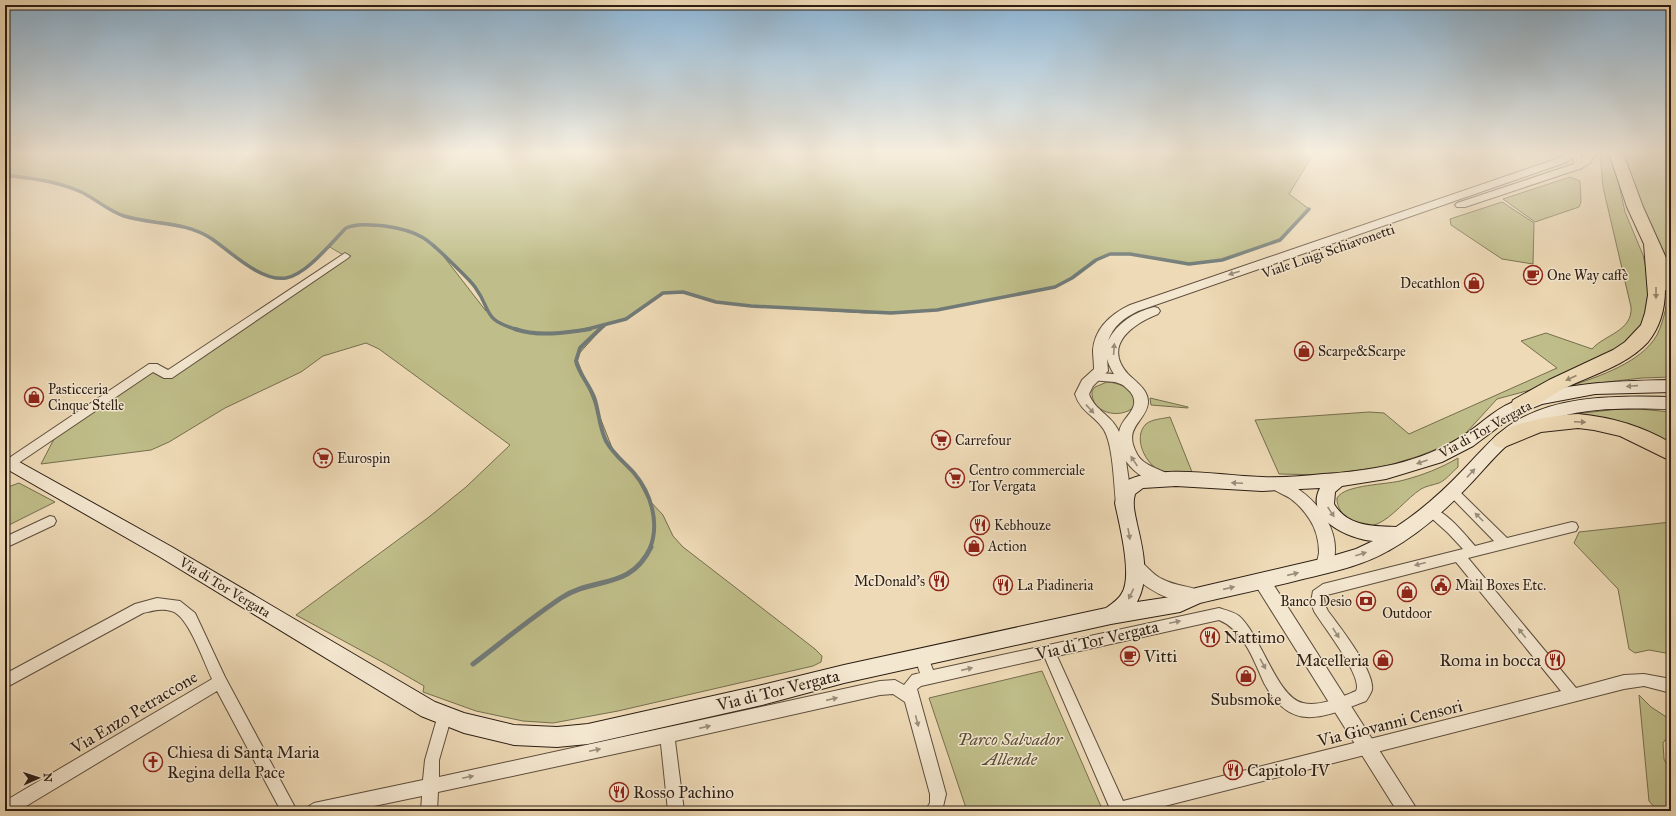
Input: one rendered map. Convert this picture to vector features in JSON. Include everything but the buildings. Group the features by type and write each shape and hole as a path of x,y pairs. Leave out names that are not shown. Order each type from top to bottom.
{"highway":[{"path":"1629,191 1671,287"},
{"path":"1520,405 1553,386 1629,348 1644,334 1654,314 1656,301 1655,273 1651,240"},
{"path":"1502,441 1543,425 1561,422 1587,422 1627,431 1650,441 1671,453"}],"main road":[{"name":"Via di Tor Vergata","path":"1111,616 1125,604 1132,595 1135,584 1134,565 1124,503 1126,494 1134,485 1166,480 1276,484 1338,480 1389,471 1441,455 1473,438 1502,416 1520,405 1549,397 1599,389 1671,386"},
{"name":"Via di Tor Vergata","path":"8,462 166,552 417,703 445,715 495,731 527,737 557,737 588,734 844,674 1111,616 1180,604 1196,596 1324,566 1368,552 1399,535 1432,512 1502,441 1524,424 1558,411 1608,404 1671,403"},
{"path":"1338,480 1327,491 1325,500 1328,510 1337,521 1357,532 1399,535"}],"street":[{"name":"Viale Luigi Schiavonetti","path":"1124,503 1113,435 1107,424 1091,410 1082,394 1085,386 1101,371 1100,347 1104,334 1114,320 1130,310 1473,191"},
{"name":"Viale Luigi Schiavonetti","path":"1166,480 1140,468 1129,452 1126,436 1127,427 1137,414 1141,403 1139,392 1129,383 1116,365 1114,346 1120,330 1137,317 1504,191"},
{"path":"8,462 153,367 168,375 345,256"},
{"path":"1094,377 1116,378 1129,383"},
{"name":"Via di Tor Vergata","path":"1276,484 1295,492 1312,512 1328,546 1328,554 1324,566"},
{"path":"1453,492 1504,543"},
{"path":"1432,512 1452,529 1472,551"},
{"path":"5,543 50,521"},
{"path":"1340,703 1363,694 1366,691 1365,682 1358,668 1322,612 1318,599 1320,592 1329,587 1572,527"},
{"path":"1458,555 1574,696"},
{"name":"Via di Tor Vergata","path":"1134,565 1147,579 1167,591 1196,596"},
{"path":"1262,581 1408,811"},
{"path":"5,681 140,608 157,604 175,605 190,617 220,682 288,811"},
{"name":"Via di Tor Vergata","path":"911,698 909,690 912,684 928,678 1212,614 1224,614 1235,619 1242,627 1286,703 1293,708 1309,711 1340,703"},
{"path":"1048,650 1119,811"},
{"path":"922,658 928,678"},
{"name":"Via Giovanni Censori","path":"1119,811 1637,680 1671,686"},
{"name":"Via Enzo Petraccone","path":"5,810 220,682"},
{"name":"Via di Tor Vergata","path":"314,811 430,785 667,736 880,688 894,687 911,698"},
{"path":"911,698 938,794 937,805 933,811"},
{"path":"429,811 432,760 445,715"},
{"path":"667,736 676,811"}],"green space":[{"path":"78,191 1291,191 1289,194 1309,209 1286,235 1278,241 1217,261 1189,264 1130,254 1110,254 1096,260 1072,278 1055,287 928,311 866,313 751,306 716,302 683,292 663,293 629,317 604,326 576,357 613,450 636,476 648,499 663,515 673,536 683,547 822,656 821,662 813,666 618,711 553,723 523,721 476,711 423,692 424,686 296,615 429,517 466,487 510,445 379,349 366,343 323,356 301,372 225,408 169,442 151,450 41,464 54,439 153,367 168,375 345,256 328,246 306,267 293,275 279,278 270,276 249,266 207,236 189,227 124,216 112,211","holes":["434,244 474,286 482,297 486,311"]},
{"path":"1527,191 1580,191 1581,202 1579,207 1535,222 1503,199"},
{"path":"1604,191 1620,191 1625,212 1643,255 1650,285 1645,325 1612,353 1545,386 1497,399 1466,433 1454,442 1419,456 1390,465 1328,475 1279,474 1255,420 1369,412 1384,413 1409,434 1557,368 1521,341 1546,333 1592,349 1623,327 1630,315 1631,307"},
{"path":"1636,191 1671,191 1671,270"},
{"path":"1502,202 1534,223 1533,264 1502,259 1451,225 1450,219"},
{"path":"1667,302 1671,313 1671,377 1642,378 1571,386 1606,373 1630,361 1641,353 1650,345 1657,335"},
{"path":"1107,382 1116,383 1129,391 1135,397 1134,407 1128,411 1114,413 1107,412 1096,405 1093,399 1092,391 1095,387"},
{"path":"1150,398 1188,407 1188,408 1151,405"},
{"path":"1629,408 1671,412 1671,444 1646,431 1606,418 1564,415"},
{"path":"1170,417 1192,472 1172,473 1161,471 1150,463 1143,450 1140,436 1146,424 1154,420"},
{"path":"1458,458 1458,467 1444,480 1421,489 1410,497 1394,513 1377,524 1371,526 1357,524 1345,516 1338,505 1337,498 1342,493 1349,490 1357,487 1397,482 1411,478 1438,468"},
{"path":"19,483 55,502 5,527 5,488"},
{"path":"1671,522 1671,654 1649,650 1635,653 1629,649 1618,589 1574,543 1579,532"},
{"name":"Parco Salvador Allende","path":"1042,671 1103,811 967,811 929,698"},
{"path":"1639,695 1651,707 1671,720 1671,743 1666,739 1663,743 1664,759 1671,773 1671,811 1652,811 1656,809 1649,801"}],"waterway":[{"path":"79,191 118,214 135,219 180,226 202,233 247,265 257,271 276,278 286,278 302,271 346,228 355,225 370,225 385,226 407,231 424,238 438,249 468,278 475,287 489,314 498,322 515,329"},
{"path":"585,330 626,319 663,293 683,292 716,302 751,306 891,313 937,310 1055,287 1072,278 1096,260 1110,254 1130,254 1189,264 1222,260 1280,240 1309,209"},
{"path":"599,330 604,326"},
{"path":"515,329 543,334 585,330"},
{"path":"585,330 590,329"},
{"path":"600,329 580,348 576,361 579,370 594,397 606,441 640,481 649,499 654,519 653,538 650,548"},
{"path":"473,664 561,598 573,591 622,577 633,570 642,561 651,547"}],"place":[{"name":"One Way caffè","path":"1533,275"},
{"name":"Decathlon","path":"1474,283"},
{"name":"Scarpe&Scarpe","path":"1304,351"},
{"name":"Pasticceria Cinque Stelle","path":"34,397"},
{"name":"Carrefour","path":"941,440"},
{"name":"Eurospin","path":"323,458"},
{"name":"Centro commerciale Tor Vergata","path":"955,478"},
{"name":"Kebhouze","path":"980,525"},
{"name":"Action","path":"974,546"},
{"name":"McDonald's","path":"939,581"},
{"name":"La Piadineria","path":"1003,585"},
{"name":"Mail Boxes Etc.","path":"1441,585"},
{"name":"Outdoor","path":"1407,592"},
{"name":"Banco Desio","path":"1366,601"},
{"name":"Nattimo","path":"1210,637"},
{"name":"Vitti","path":"1130,656"},
{"name":"Macelleria","path":"1383,660"},
{"name":"Roma in bocca","path":"1555,660"},
{"name":"Subsmoke","path":"1246,676"},
{"name":"Chiesa di Santa Maria Regina della Pace","path":"153,762"},
{"name":"Capitolo IV","path":"1233,770"},
{"name":"Rosso Pachino","path":"619,792"}]}
